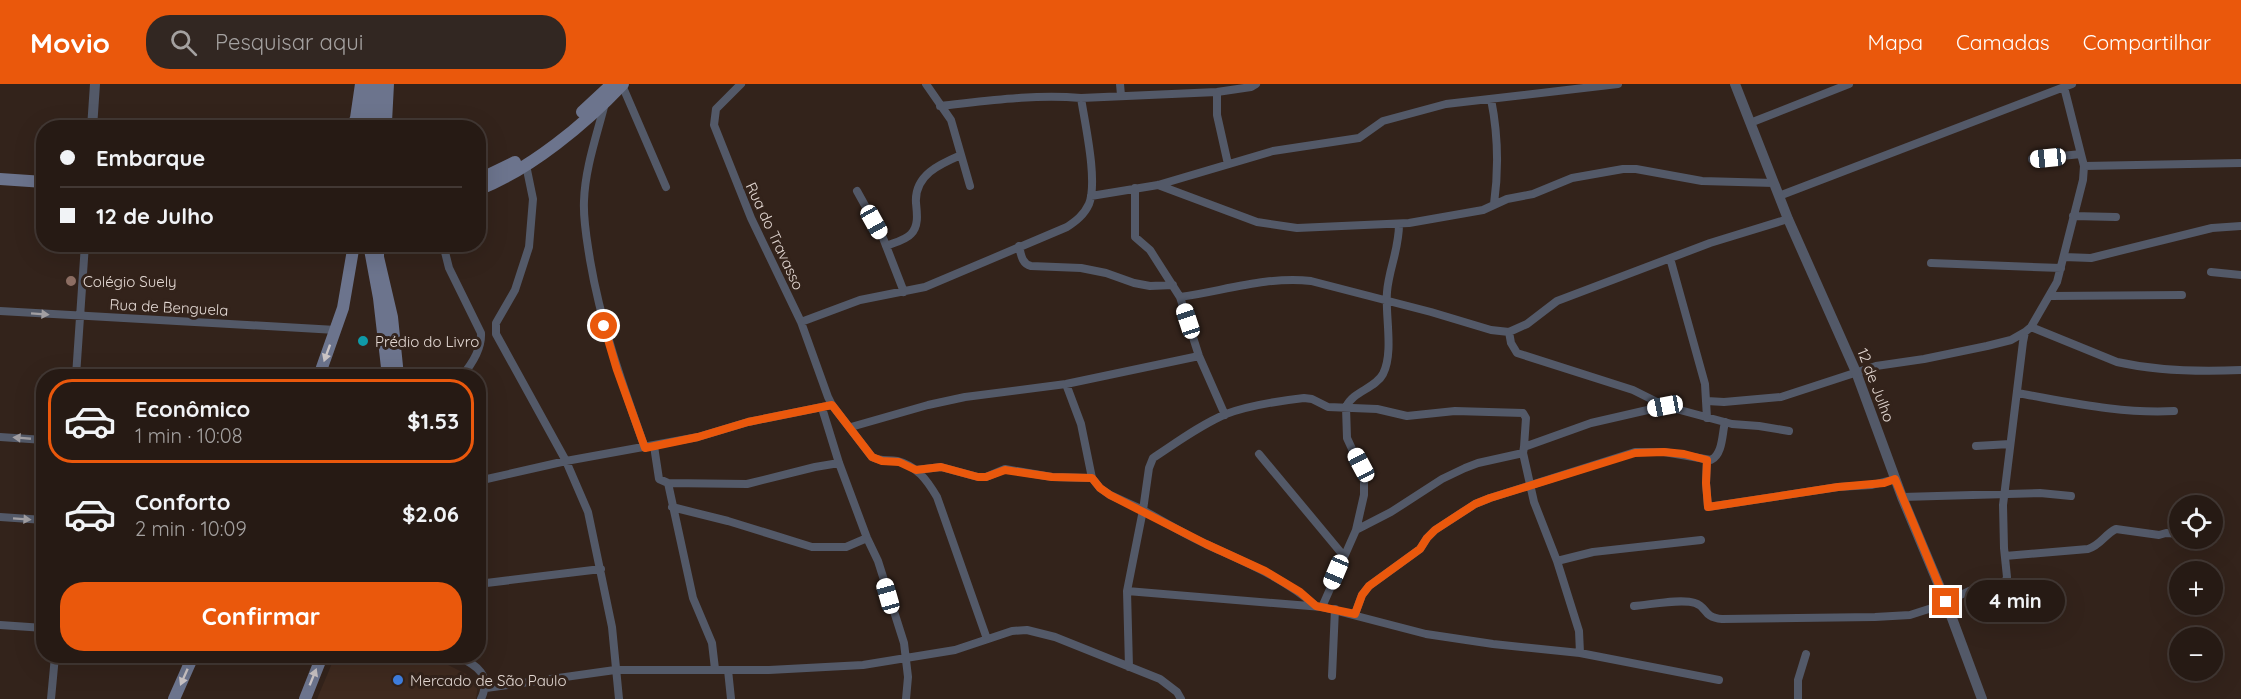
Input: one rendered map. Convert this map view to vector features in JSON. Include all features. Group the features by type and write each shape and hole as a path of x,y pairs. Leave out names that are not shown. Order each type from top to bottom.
{"main road":[{"path":"355,120 361,84"},
{"path":"366,120 369,84"},
{"path":"375,120 379,84"},
{"path":"387,120 388,84"},
{"path":"486,187 526,165 552,147 605,103 619,84"},
{"path":"486,176 509,166 529,153 619,84"},
{"path":"0,179 36,181"},
{"path":"0,186 36,188"},
{"path":"336,330 344,252"},
{"path":"322,369 344,308 352,252"},
{"path":"370,252 379,298 387,369"},
{"path":"378,252 392,317 397,369"},
{"path":"174,699 190,663"},
{"path":"305,699 319,663"}],"street":[{"path":"93,120 95,84"},
{"path":"619,84 666,187"},
{"name":"Rua do Travasso","path":"741,84 716,109 714,124 751,218 801,322 832,405"},
{"path":"926,84 951,120 970,186"},
{"path":"1120,84 1121,95"},
{"path":"1091,196 1158,185 1295,147 1354,140 1383,121 1446,104 1565,87 1618,84"},
{"name":"12 de Julho","path":"1735,84 1788,219 1856,372 1895,479 1946,602 1982,699"},
{"path":"1750,123 1849,84"},
{"path":"940,106 1027,96 1081,98 1217,92 1253,85"},
{"path":"1634,606 1693,602 1702,607 1710,617 1722,619 1910,615 1929,610 1969,591 2004,584 2007,577 2004,494 2028,330 2051,296 2061,268 2083,180 2084,166 2068,86 1779,196"},
{"path":"1217,92 1218,115 1228,164"},
{"path":"801,322 860,300 925,287 1067,227 1082,214 1091,196 1090,158 1081,98"},
{"path":"1491,99 1498,157 1494,204"},
{"path":"605,103 586,174 585,227 598,304 617,370 650,447 659,479 668,483 747,484 808,468 839,463"},
{"path":"2032,159 2081,154"},
{"path":"886,246 909,236 913,231 917,219 918,190 926,176 935,166 961,155"},
{"path":"2084,166 2241,163"},
{"path":"526,165 533,200 529,247 515,290 496,324 496,329 506,353 566,461 588,512 612,627 619,699"},
{"path":"1158,185 1227,212 1270,225 1297,228 1399,224 1483,210 1507,199 1533,194 1572,178 1623,169 1636,169 1702,181 1774,183"},
{"path":"1135,188 1135,237 1150,250 1180,297 1199,356 1225,415"},
{"path":"857,191 886,246 904,292"},
{"path":"2073,216 2116,217"},
{"path":"1180,297 1258,283 1311,281 1491,330 1509,332 1527,324 1557,301 1670,258 1788,219"},
{"path":"1319,607 1356,530 1364,495 1364,475 1347,438 1346,407 1354,397 1379,381 1384,370 1388,340 1389,280 1398,244 1399,224"},
{"path":"2064,257 2091,258 2201,231 2241,226"},
{"path":"1019,246 1023,261 1031,266 1081,268 1150,286 1173,285"},
{"path":"76,369 84,252"},
{"path":"445,252 449,268 481,333 482,342 467,369"},
{"path":"1670,258 1705,384 1707,418"},
{"path":"1931,263 2061,268"},
{"path":"2211,272 2241,275"},
{"path":"2051,296 2182,295"},
{"name":"Rua de Benguela","path":"0,311 336,330"},
{"path":"481,333 496,329"},
{"path":"1707,401 1781,398 1876,366 1987,346 2011,340 2028,330"},
{"path":"2028,330 2117,362 2132,365 2183,370 2241,370"},
{"path":"1509,332 1511,343 1517,353 1633,390 1665,406 1725,422 1789,431"},
{"path":"851,427 965,397 1066,384 1199,356"},
{"path":"1066,384 1081,424 1092,478 1100,488 1197,540 1279,578 1319,607"},
{"path":"2017,393 2115,409 2147,412 2174,411"},
{"path":"1129,667 1127,591 1149,468 1153,458 1209,422 1225,415 1243,409 1304,398 1312,399 1328,407 1377,409 1407,416 1455,411 1522,413 1526,418 1523,450 1528,485 1557,561 1579,631 1580,653"},
{"path":"486,479 566,461 698,437 748,422 832,405 875,459 899,462 916,470 923,475 937,496 987,639"},
{"path":"1356,530 1391,512 1442,479 1465,468 1523,450 1591,423 1665,406"},
{"path":"822,408 839,463 878,561 907,659 906,699"},
{"path":"1355,614 1362,595 1369,586 1420,549 1435,530 1475,504 1528,485 1635,453 1664,452 1707,460 1717,457 1725,422"},
{"path":"0,437 36,439"},
{"path":"1976,446 2010,444"},
{"path":"1259,454 1343,555"},
{"path":"1707,460 1708,507 1838,487 1878,484 1895,479"},
{"path":"916,470 941,467 978,477 986,477 1005,470 1052,477 1092,478"},
{"path":"668,483 693,598 712,644 715,669"},
{"path":"1902,497 2050,493 2071,496"},
{"path":"672,507 739,524 812,547 846,547 867,538"},
{"path":"0,517 36,519"},
{"path":"2005,556 2088,549 2096,546 2116,529 2159,535 2169,532"},
{"path":"1557,561 1593,552 1701,540"},
{"path":"486,583 601,569"},
{"path":"1127,591 1335,609 1434,636 1580,653 1719,680"},
{"path":"1332,676 1335,609"},
{"path":"0,625 36,627"},
{"path":"486,688 615,670 805,669 863,665 955,650 1012,632 1041,632 1160,679 1177,692 1181,699"},
{"path":"1798,699 1798,680 1806,654"},
{"path":"51,699 54,663"},
{"path":"476,663 483,674 486,688 481,699"},
{"path":"728,670 731,699"}],"shaded area":[{"name":"Mercado de São Paulo","path":"332,663 444,663 466,674 478,685 476,699 317,699"}],"place":[{"name":"Colégio Suely","path":"71,281"},
{"name":"Prédio do Livro","path":"363,341"},
{"name":"Mercado de São Paulo","path":"398,680"}],"route":[{"path":"604,326 645,448 698,437 748,422 832,405 872,457 878,460 899,462 916,470 948,468 974,477 986,477 1005,470 1052,477 1092,478 1110,495 1279,578 1316,606 1355,614 1362,595 1369,586 1420,549 1435,530 1475,504 1614,458 1648,452 1684,454 1707,460 1708,507 1838,487 1872,485 1895,479 1946,602"}]}
